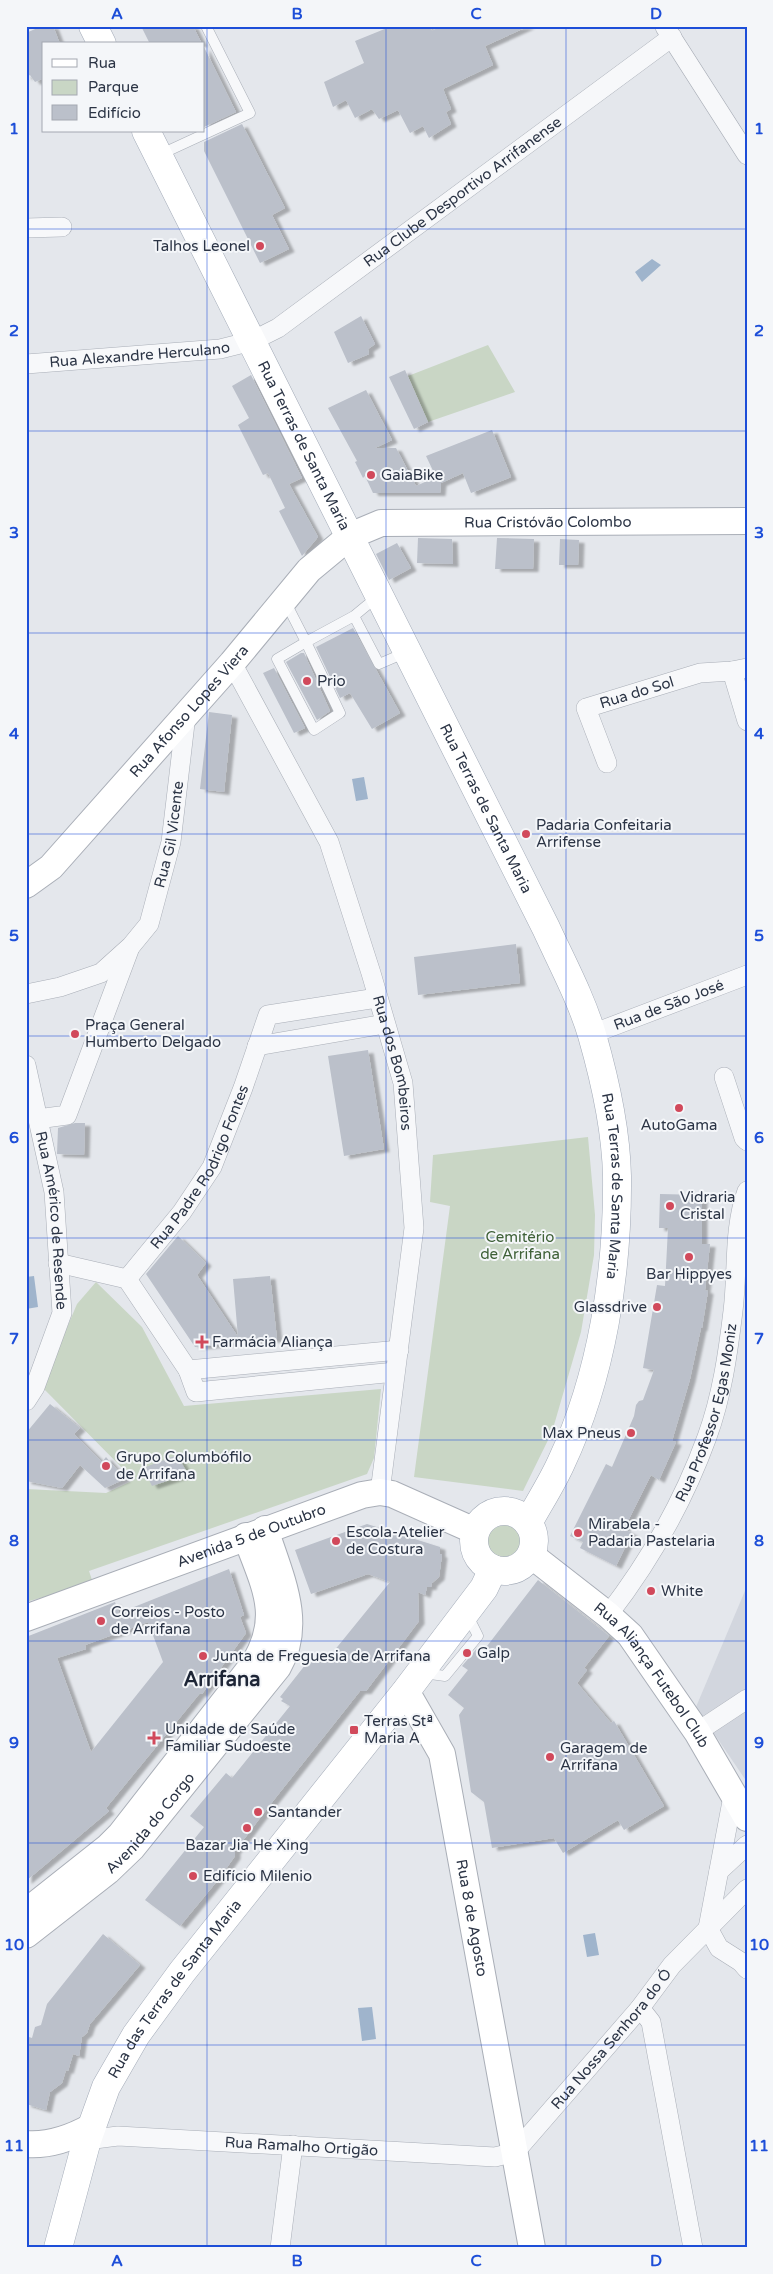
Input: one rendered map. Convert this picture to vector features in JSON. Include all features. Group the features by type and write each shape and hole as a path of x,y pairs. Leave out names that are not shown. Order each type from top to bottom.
{"main road":[{"path":"94,26 101,42"},
{"name":"Rua Terras de Santa Maria","path":"146,132 546,928 577,994 592,1034 611,1112 617,1174 616,1227 611,1280 590,1382 576,1424 561,1463 528,1522"},
{"path":"494,1512 513,1512 528,1522 534,1538 531,1555 519,1567 510,1570 493,1569 479,1558 475,1549 475,1531 480,1523 494,1512"},
{"name":"Rua das Terras de Santa Maria","path":"58,2248 89,2133 106,2087 141,2028 182,1972 413,1682 484,1588 493,1569"}],"street":[{"path":"668,31 747,155"},
{"name":"Rua Clube Desportivo Arrifanense","path":"252,341 278,328 668,31"},
{"path":"26,228 62,227"},
{"name":"Rua Alexandre Herculano","path":"26,364 220,349 252,341"},
{"name":"Rua Cristóvão Colombo","path":"350,536 381,523 747,521"},
{"name":"Rua Afonso Lopes Viera","path":"26,885 51,867 232,663 309,570 350,536"},
{"name":"Rua dos Bombeiros","path":"232,663 329,842 402,1083 414,1228 380,1492"},
{"path":"739,670 747,721"},
{"name":"Rua do Sol","path":"607,763 586,708 700,673 739,670"},
{"name":"Rua Gil Vicente","path":"130,946 149,924 171,842 186,715"},
{"path":"26,994 60,987 101,972 130,946"},
{"path":"45,1118 68,1115 130,946"},
{"name":"Rua de São José","path":"592,1034 747,975"},
{"name":"Rua Padre Rodrigo Fontes","path":"128,1279 182,1212 212,1167 268,1015 377,998"},
{"path":"257,1046 385,1024"},
{"name":"Rua Américo de Resende","path":"26,1065 54,1192 62,1313 35,1387 26,1401"},
{"path":"724,1077 744,1138 747,1141"},
{"name":"Rua Professor Egas Moniz","path":"608,1615 630,1587 683,1495 707,1436 722,1382 734,1309 738,1229 747,1191"},
{"path":"58,1263 128,1279 188,1370 196,1392 395,1372"},
{"path":"188,1370 399,1350"},
{"path":"267,1363 270,1384"},
{"name":"Avenida 5 de Outubro","path":"26,1618 362,1495 380,1492 392,1494 475,1531"},
{"name":"Avenida do Corgo","path":"26,1912 108,1847 120,1835 255,1662 268,1635 270,1609 255,1533"},
{"name":"Avenida do Corgo","path":"26,1935 108,1871 126,1853 278,1667 285,1655 291,1622 289,1607 255,1533"},
{"name":"Rua Aliança Futebol Club","path":"531,1555 608,1615 630,1635 697,1732 747,1818"},
{"name":"Rua 8 de Agosto","path":"413,1682 442,1754 532,2248"},
{"path":"697,1732 747,1699"},
{"path":"733,1796 708,1928 719,1948 747,1968"},
{"path":"719,1871 747,1845"},
{"name":"Rua Nossa Senhora do Ó","path":"516,2152 640,2008 672,1965 747,1889"},
{"path":"640,2008 650,2022 693,2248"},
{"path":"32,2145 89,2133"},
{"name":"Rua Ramalho Ortigão","path":"89,2133 496,2157 516,2152"},
{"path":"32,2145 60,2153 77,2174"},
{"path":"280,2248 293,2145"}],"lane":[{"path":"158,155 250,113 206,26"},
{"path":"284,600 306,642 340,713 314,730 277,659 306,642 354,616 380,594"},
{"path":"354,616 379,664 408,652"}],"shaded area":[{"path":"747,1586 747,1782 696,1707"}],"green space":[{"path":"488,345 515,392 428,422 408,376"},
{"name":"Cemitério de Arrifana","path":"588,1137 595,1215 594,1255 581,1332 552,1432 523,1491 414,1477 450,1206 430,1202 433,1155"},
{"path":"96,1282 142,1327 184,1406 381,1389 374,1458 367,1474 89,1571 93,1583 26,1602 26,1489 106,1493 134,1480 42,1387 77,1304"},
{"path":"510,1525 517,1528 523,1534 526,1545 525,1553 517,1562 510,1565 502,1565 495,1562 487,1553 486,1541 489,1534 498,1526"}],"water":[{"path":"652,259 661,265 642,282 635,272"},
{"path":"364,777 368,799 356,801 352,779"},
{"path":"34,1276 38,1307 26,1309 26,1277"},
{"path":"595,1933 599,1955 587,1957 583,1935"},
{"path":"372,2007 376,2039 362,2041 358,2008"}],"building":[{"path":"42,26 53,26 59,42 42,42 42,79 35,82 30,75 26,77 26,33"},
{"path":"141,26 193,26 201,42 149,42"},
{"path":"392,26 430,26 432,31 441,26 529,26 485,46 493,65 443,89 451,109 446,112 451,124 429,138 423,126 410,133 398,110 379,119 372,109 355,118 346,100 333,107 324,82 364,63 355,41"},
{"path":"205,49 236,112 205,127"},
{"path":"242,124 285,208 272,215 289,249 260,263 204,151 204,142"},
{"path":"361,316 375,344 368,349 369,354 348,363 334,332"},
{"path":"405,370 428,422 414,429 389,377"},
{"path":"251,375 302,478 289,484 318,537 302,556 279,511 285,508 268,473 263,475 238,425 249,418 232,386"},
{"path":"366,390 392,440 375,448 396,448 416,486 436,477 426,456 492,430 511,477 471,493 463,473 441,483 440,493 373,493 365,476 363,478 355,462 357,461 328,408"},
{"path":"418,538 452,539 453,564 417,563"},
{"path":"497,538 534,539 533,569 495,569"},
{"path":"560,539 579,540 578,565 559,565"},
{"path":"397,543 411,568 389,580 376,554"},
{"path":"353,628 400,713 372,729 350,693 340,698 316,647"},
{"name":"Prio","path":"304,653 330,711 317,720 286,662"},
{"path":"274,668 305,728 294,733 263,673"},
{"path":"209,712 232,715 224,792 200,789"},
{"path":"516,944 520,983 418,995 414,957"},
{"path":"368,1050 384,1149 344,1156 328,1056"},
{"path":"75,1123 85,1123 84,1155 57,1154 58,1128"},
{"path":"660,1194 702,1195 702,1244 710,1244 705,1290 708,1291 702,1328 690,1379 672,1441 676,1442 659,1480 651,1475 624,1529 632,1533 616,1566 580,1548 583,1542 570,1536 606,1464 612,1467 634,1416 636,1405 639,1401 643,1400 654,1370 643,1368 657,1285 665,1286 668,1228 659,1228"},
{"path":"178,1236 206,1263 197,1275 238,1337 233,1279 270,1276 277,1339 195,1347 146,1274"},
{"path":"50,1404 80,1428 74,1434 102,1462 106,1457 125,1479 105,1488 80,1465 62,1488 26,1481 26,1433"},
{"path":"177,1455 188,1474 152,1486 143,1468"},
{"path":"367,1524 440,1547 440,1554 442,1555 439,1577 432,1583 431,1587 427,1587 425,1595 418,1592 419,1621 366,1691 360,1691 269,1806 235,1851 235,1856 218,1880 180,1926 145,1900 204,1827 190,1816 226,1773 232,1778 290,1706 281,1701 283,1699 280,1697 313,1655 316,1654 325,1662 390,1582 368,1574 311,1594 295,1550"},
{"path":"229,1569 244,1615 240,1617 246,1633 202,1694 200,1693 106,1808 109,1811 26,1881 26,1637 115,1602 119,1613","holes":["148,1622 163,1662 91,1752 57,1658 86,1649 85,1645"]},
{"name":"Garagem de Arrifana","path":"538,1580 609,1636 584,1668 587,1670 577,1683 611,1723 614,1721 664,1806 624,1830 618,1820 563,1853 554,1838 492,1848 484,1802 471,1792 459,1715 464,1708 448,1695 468,1670 462,1666 479,1646 484,1650"},
{"path":"103,1934 140,1965 90,2024 87,2033 82,2037 79,2056 73,2054 62,2083 50,2092 46,2110 26,2104 26,2036 32,2038 35,2027 41,2025 47,2004"}],"place":[{"name":"Talhos Leonel","path":"260,246"},
{"name":"GaiaBike","path":"371,475"},
{"name":"Prio","path":"307,681"},
{"name":"Padaria Confeitaria Arrifense","path":"526,834"},
{"name":"Praça General Humberto Delgado","path":"75,1034"},
{"name":"AutoGama","path":"679,1108"},
{"name":"Vidraria Cristal","path":"670,1206"},
{"name":"Bar Hippyes","path":"689,1257"},
{"name":"Glassdrive","path":"657,1307"},
{"name":"Farmácia Aliança","path":"202,1342"},
{"name":"Max Pneus","path":"631,1433"},
{"name":"Grupo Columbófilo de Arrifana","path":"106,1466"},
{"name":"Mirabela - Padaria Pastelaria","path":"578,1533"},
{"name":"Escola-Atelier de Costura","path":"336,1541"},
{"name":"White","path":"651,1591"},
{"name":"Correios - Posto de Arrifana","path":"101,1621"},
{"name":"Galp","path":"467,1653"},
{"name":"Junta de Freguesia de Arrifana","path":"203,1656"},
{"name":"Terras Stª Maria A","path":"354,1730"},
{"name":"Unidade de Saúde Familiar Sudoeste","path":"154,1738"},
{"name":"Garagem de Arrifana","path":"550,1757"},
{"name":"Santander","path":"258,1812"},
{"name":"Bazar Jia He Xing","path":"247,1828"},
{"name":"Edifício Milenio","path":"193,1876"}],"district":[{"name":"Arrifana","path":"222,1679"}]}
